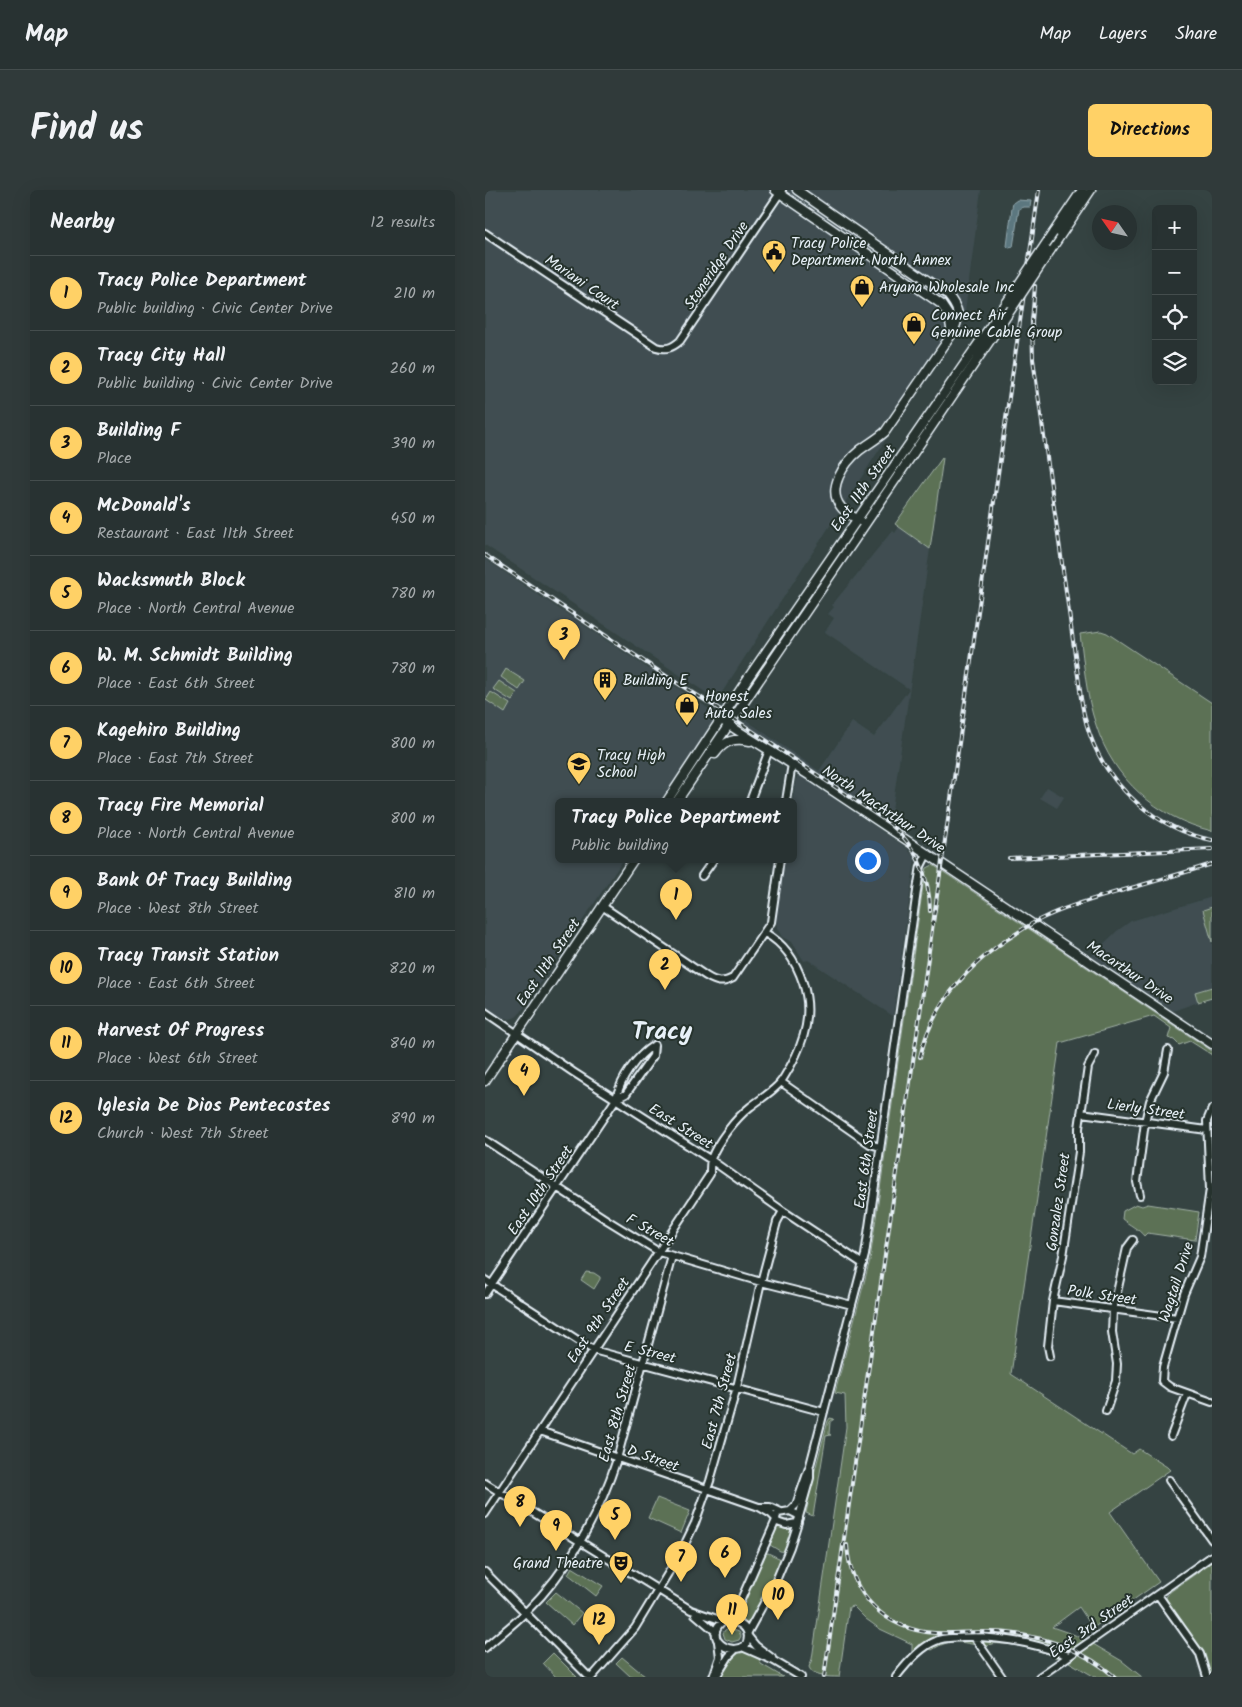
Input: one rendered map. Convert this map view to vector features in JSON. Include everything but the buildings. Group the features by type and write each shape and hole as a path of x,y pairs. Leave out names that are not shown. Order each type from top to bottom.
{"main road":[{"path":"797,190 947,294 955,304 958,314 958,323 953,334 885,432 859,451 838,478 835,492 837,501 842,509 866,525"},
{"name":"East 11th Street","path":"669,798 720,719 949,388 1082,190"},
{"name":"East 11th Street","path":"679,798 866,525 1091,190"},
{"path":"779,191 941,304 949,316 953,334"},
{"name":"North MacArthur Drive","path":"720,719 752,741 792,764 1032,924"},
{"path":"685,790 698,778 724,744 732,739 752,741"},
{"name":"East 11th Street","path":"485,1081 631,863"},
{"name":"Macarthur Drive","path":"1032,924 1212,1044"}],"street":[{"name":"Stoneridge Drive","path":"667,349 680,341 779,191"},
{"name":"Mariani Court","path":"485,232 656,347 667,349"},
{"path":"751,798 769,750"},
{"path":"786,798 792,764"},
{"name":"East 6th Street","path":"790,1511 796,1505 810,1465 863,1264 921,866 927,854"},
{"path":"702,876 711,863"},
{"path":"602,906 706,976 721,982 733,978 771,922 779,863"},
{"path":"765,933 775,938 789,952 799,969 805,988 808,1009 807,1025 803,1040 781,1082 867,1142 880,1147"},
{"name":"East Street","path":"485,1012 616,1100 711,1160 863,1264"},
{"name":"East 10th Street","path":"485,1294 616,1100 618,1089 645,1050 654,1045 653,1056 626,1094 616,1100"},
{"path":"1141,1195 1137,1182 1145,1122 1150,1101 1164,1072 1168,1050"},
{"name":"Gonzalez Street","path":"1051,1356 1048,1346 1053,1301 1063,1256 1076,1171 1081,1113 1088,1067 1095,1054"},
{"name":"East 9th Street","path":"485,1514 710,1174 711,1160 720,1144 738,1118 781,1082"},
{"name":"Wagtail Drive","path":"1187,1394 1170,1387 1162,1381 1163,1367 1184,1294 1200,1257 1209,1218 1210,1127 1207,1121 1212,1109"},
{"name":"Lierly Street","path":"1081,1113 1145,1122 1210,1127"},
{"name":"F Street","path":"485,1140 659,1252 761,1282 852,1305"},
{"name":"East 7th Street","path":"591,1677 635,1628 681,1552 695,1523 737,1387 761,1282 777,1222 783,1211"},
{"path":"1106,1412 1117,1381 1117,1364 1112,1332 1113,1310 1127,1248 1133,1240"},
{"name":"East 8th Street","path":"485,1648 526,1612 547,1588 579,1542 606,1490 617,1459 672,1256"},
{"name":"E Street","path":"485,1280 593,1350 737,1387 824,1412"},
{"name":"Polk Street","path":"1053,1301 1177,1318"},
{"path":"1171,1436 1187,1394 1212,1402"},
{"name":"D Street","path":"540,1431 759,1507 771,1514 776,1520"},
{"name":"East 6th Street","path":"748,1634 775,1583 792,1541 810,1478 810,1465"},
{"path":"1169,1480 1212,1540"},
{"path":"485,1483 691,1610 716,1632"},
{"name":"D Street","path":"759,1507 771,1507 781,1512"},
{"path":"714,1677 720,1657 716,1632 719,1624 736,1611 778,1514 790,1511 796,1512 799,1520 793,1525 786,1525 776,1520"},
{"name":"East 3rd Street","path":"1039,1677 1212,1556"},
{"path":"485,1572 591,1677"},
{"path":"1158,1595 1200,1654 1207,1677"},
{"path":"691,1610 741,1624 756,1646 774,1661 801,1677"},
{"path":"714,1677 729,1656 746,1645 748,1634"},
{"path":"974,1637 1002,1677"},
{"path":"895,1677 914,1657 933,1642 943,1638 1007,1639 1054,1650 1069,1656"},
{"path":"718,1641 725,1647 739,1648 774,1661"}],"shaded area":[{"path":"485,190 981,190 964,319 717,700 485,545"},
{"path":"899,527 930,549 891,817 888,824 742,726 746,720 819,771 852,722 874,737 909,689 825,632 834,618 828,614 834,607 832,605 888,536 893,531 895,533"},
{"name":"Tracy High School","path":"485,559 718,715 664,798 555,798 555,863 621,863 521,1012 516,1017 510,1019 503,1018 485,1006"},
{"path":"797,776 801,776 907,848 915,859 893,1016 808,960 804,961 792,942 782,937 777,928 776,912 783,863 797,863 797,798 793,798"},
{"path":"1047,787 1064,797 1057,808 1040,798"},
{"path":"1212,897 1212,987 1196,992 1198,1002 1173,1011 1090,957 1117,931 1131,921"}],"green space":[{"path":"943,458 930,549 895,524"},
{"path":"1101,631 1107,633 1212,703 1212,831 1173,817 1156,806 1126,779 1104,745 1090,703 1080,634"},
{"path":"506,669 525,681 519,690 501,677"},
{"path":"499,681 517,693 512,701 493,689"},
{"path":"491,692 510,704 505,713 486,700"},
{"path":"933,865 1212,1051 1212,1055 1190,1041 1179,1045 1174,1040 1168,1038 1171,1028 1154,1016 1060,1043 1011,1374 1132,1454 1139,1449 1170,1470 1110,1512 1159,1582 1093,1628 1079,1607 1052,1627 1075,1635 1084,1641 1057,1658 1031,1649 1010,1645 993,1644 985,1646 952,1642 932,1650 920,1644 912,1652 912,1644 880,1629 853,1606 849,1607 839,1677 817,1675 809,1667 812,1659 846,1427 845,1395 835,1393 870,1260 924,879 927,868"},
{"path":"1212,907 1212,942 1203,910"},
{"path":"1212,987 1212,998 1198,1002 1195,992"},
{"path":"1136,1204 1142,1206 1148,1204 1199,1212 1195,1240 1147,1233 1144,1236 1122,1219 1123,1211"},
{"path":"586,1272 594,1273 600,1277 594,1289 581,1280"},
{"path":"830,1418 834,1419 830,1422 829,1434 831,1435 826,1436 813,1516 806,1513 808,1504 806,1504"},
{"path":"657,1498 690,1511 681,1533 648,1518"},
{"path":"776,1526 794,1527 786,1552 770,1545"},
{"path":"768,1553 781,1559 781,1563 764,1599 747,1624 735,1618 765,1554"},
{"path":"1212,1562 1212,1677 1210,1677 1204,1656 1168,1603 1166,1597 1170,1592"},
{"path":"572,1567 603,1586 596,1596 568,1574"},
{"path":"556,1592 582,1613 572,1625 546,1602"},
{"path":"728,1628 739,1632 741,1636 739,1640 732,1642 725,1639 723,1633"},
{"path":"1093,1644 1122,1661 1142,1677 1095,1677 1069,1662"},
{"path":"745,1652 758,1656 761,1664 783,1677 722,1677 730,1659 737,1654"},
{"path":"553,1653 577,1677 556,1677 543,1663"},
{"path":"622,1657 646,1677 631,1677 616,1663"}],"water":[{"path":"1017,200 1031,201 1030,207 1019,209 1013,247 1009,248 1007,246 1012,208 1013,203"}],"railway":[{"path":"824,1677 1039,190"},
{"path":"1035,286 1032,321 1033,359 1081,696 1088,729 1098,754 1109,772 1122,789 1137,803 1154,816 1172,826 1192,835 1212,840"},
{"path":"485,555 889,823 906,841 919,862 927,886 930,911"},
{"path":"1009,858 1212,849"},
{"path":"920,1057 931,1023 949,994 985,956 1027,926 1072,906 1212,864"},
{"path":"847,1545 855,1579 863,1594 886,1617 901,1625 935,1633 999,1632 1037,1638 1078,1653 1115,1677"}],"place":[{"name":"Tracy Police Department North Annex","path":"774,273"},
{"name":"Aryana Wholesale Inc","path":"862,308"},
{"name":"Connect Air Genuine Cable Group","path":"914,345"},
{"name":"Building F","path":"564,660"},
{"name":"Building E","path":"605,701"},
{"name":"Honest Auto Sales","path":"687,726"},
{"name":"Tracy High School","path":"579,785"},
{"name":"Tracy Police Department","path":"676,920"},
{"name":"Tracy City Hall","path":"665,990"},
{"name":"McDonald's","path":"524,1096"},
{"name":"Tracy Fire Memorial","path":"520,1527"},
{"name":"Wacksmuth Block","path":"615,1540"},
{"name":"Bank Of Tracy Building","path":"556,1551"},
{"name":"W. M. Schmidt Building","path":"725,1578"},
{"name":"Kagehiro Building","path":"681,1582"},
{"name":"Grand Theatre","path":"621,1584"},
{"name":"Tracy Transit Station","path":"778,1620"},
{"name":"Harvest Of Progress","path":"732,1635"},
{"name":"Iglesia De Dios Pentecostes","path":"599,1645"}],"district":[{"name":"Tracy","path":"662,1030"}]}
